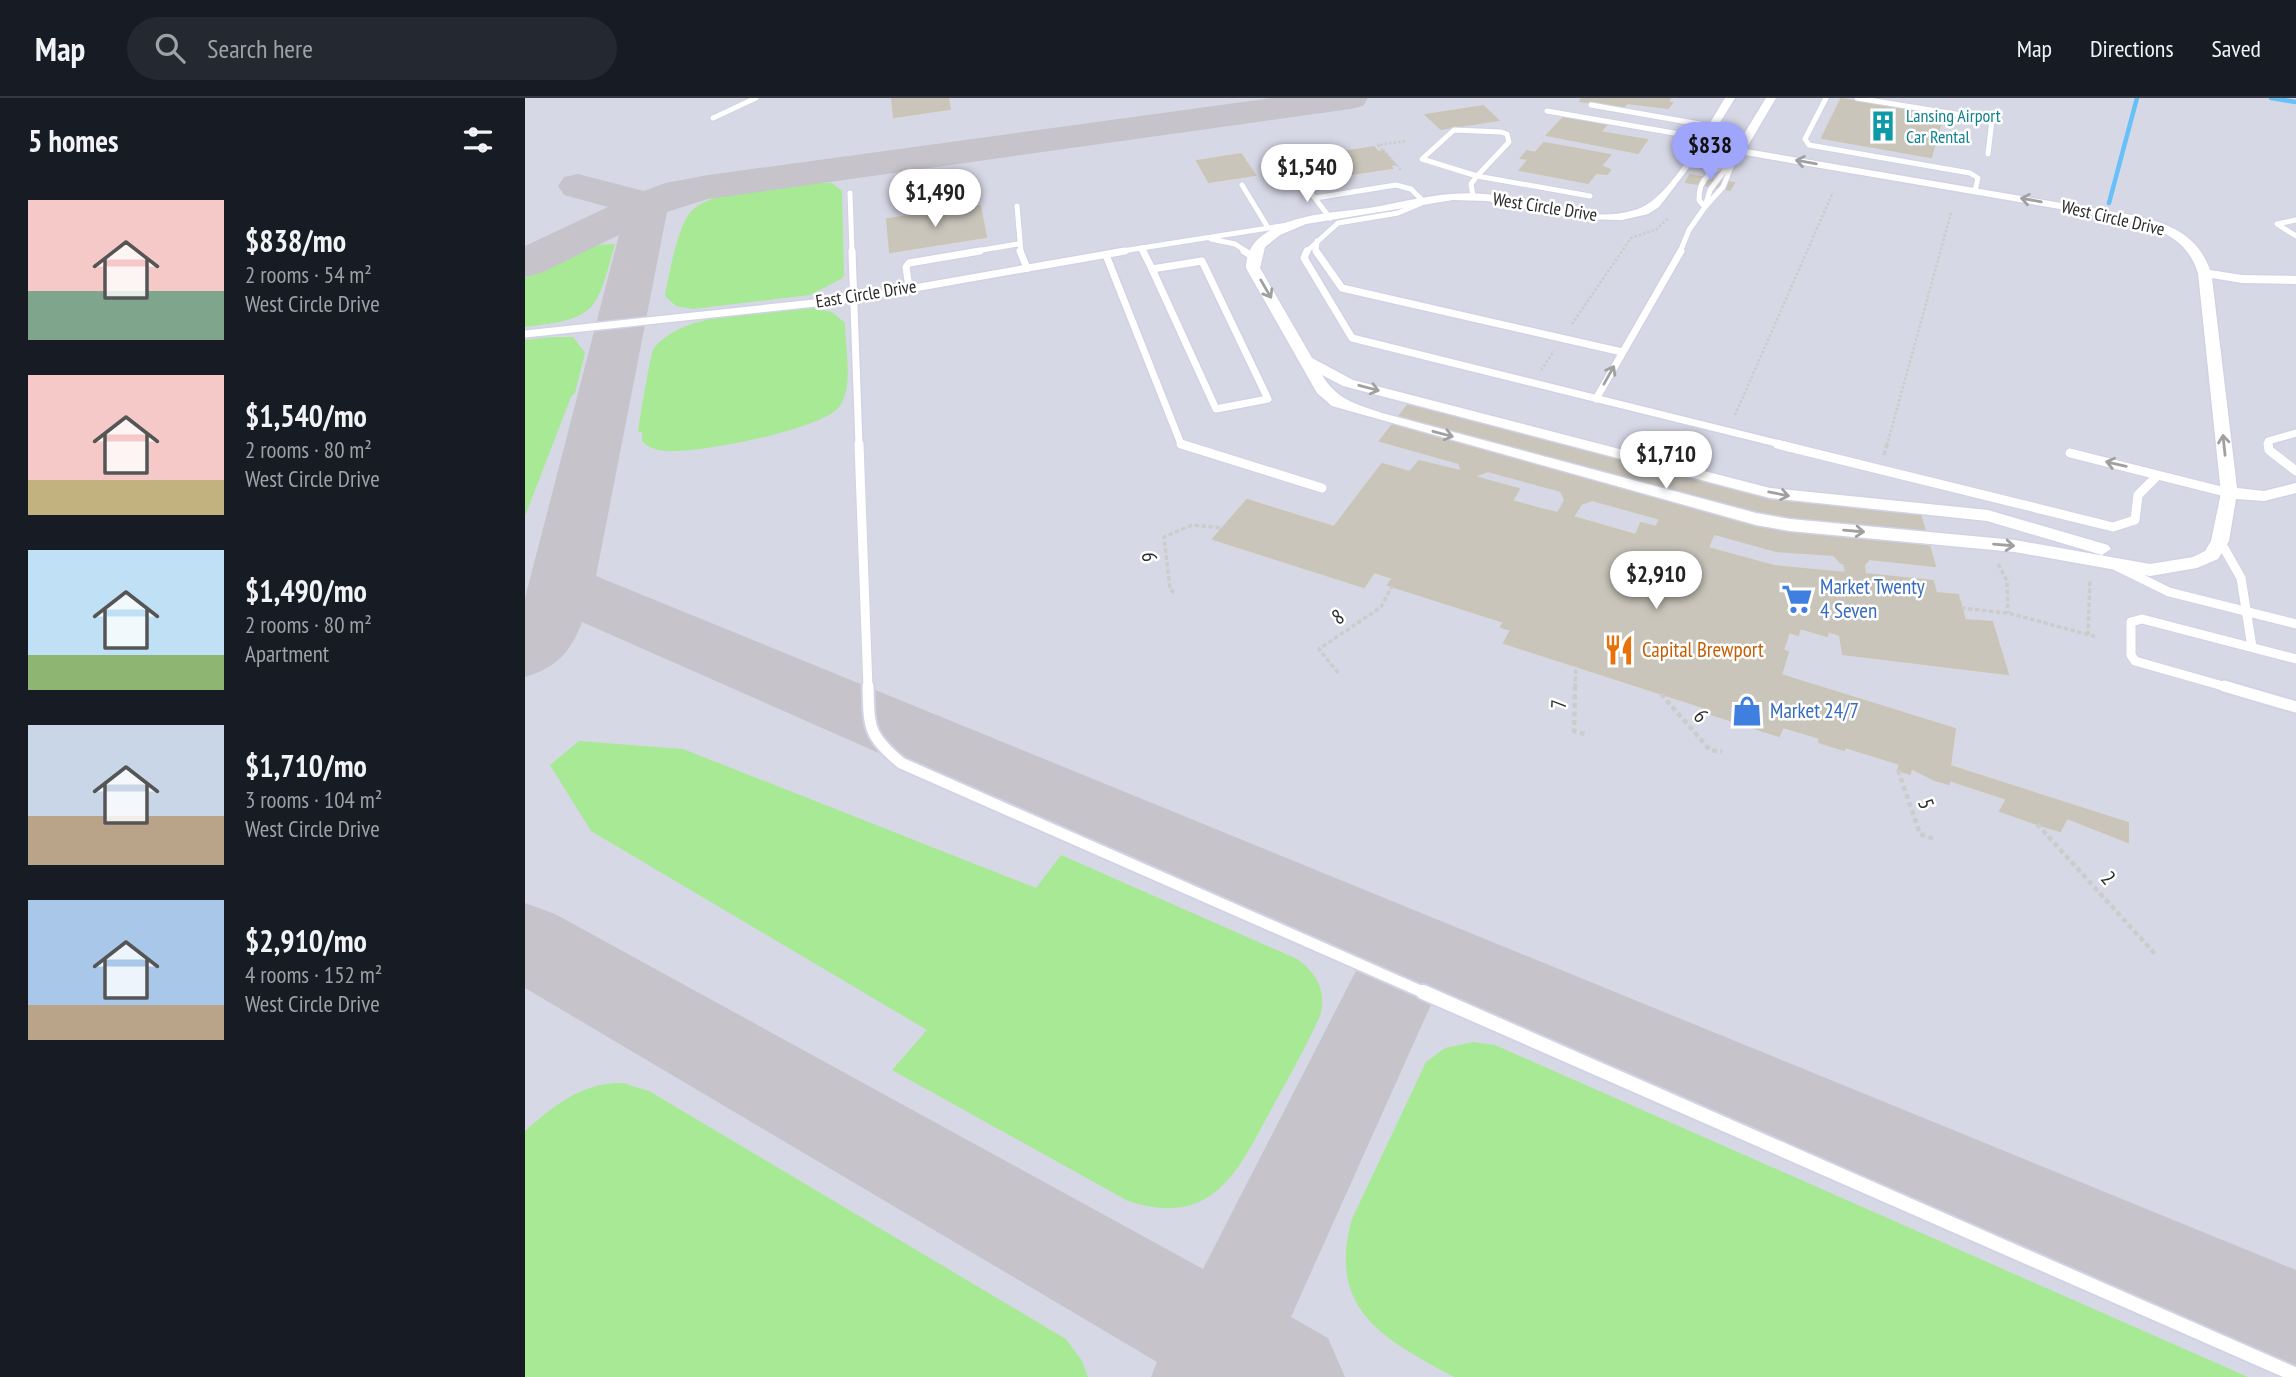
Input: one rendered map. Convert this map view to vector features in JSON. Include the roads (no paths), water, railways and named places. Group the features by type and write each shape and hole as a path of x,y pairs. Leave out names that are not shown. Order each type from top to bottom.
{"street":[{"path":"1702,141 1730,98"},
{"path":"1736,157 1771,98"},
{"name":"West Circle Drive","path":"1252,256 1268,237 1294,224 1473,196 1590,216 1635,214 1657,204 1663,198 1702,141 1736,157 1975,191 2151,223 2190,243 2201,255 2205,273 2229,493 2220,541"},
{"path":"1252,256 1254,268 1325,393 1337,403 1756,519 1790,525 2015,546 2150,570 2176,568 2212,555 2220,541"},
{"path":"2205,273 2242,279 2296,280"},
{"path":"1307,360 1348,383 1770,493 1988,516 2153,564 2176,568"},
{"path":"2229,493 2264,496 2296,488"}],"lane":[{"path":"713,118 756,98"},
{"path":"1826,98 1805,139 1809,145 1970,173 1978,178 1975,191"},
{"path":"1857,98 1991,120 1994,122 1988,153"},
{"path":"1591,105 1711,126"},
{"path":"1546,111 1702,141"},
{"path":"1473,196 1471,184 1478,174 1510,142 1507,134 1454,130 1422,159 1434,165 1478,174 1590,196"},
{"path":"1705,206 1699,200 1698,191 1703,181 1712,170 1736,157"},
{"path":"1596,399 1687,241 1689,230 1705,206 1721,172 1736,157"},
{"path":"1294,172 1330,218"},
{"path":"1242,185 1267,226"},
{"path":"1315,198 1396,185 1411,189 1424,202 1398,213 1338,223 1307,250 1304,258 1352,338 2113,527 2135,520 2138,513 2138,495 2156,477"},
{"path":"850,193 869,720 878,744 901,764 2296,1375"},
{"path":"1017,206 1020,224 1018,244 1027,268"},
{"path":"2296,220 2277,224 2296,236"},
{"name":"East Circle Drive","path":"525,334 852,299 1267,226 1294,224"},
{"name":"East Circle Drive","path":"1205,238 1224,240 1252,256"},
{"path":"1317,241 1316,252 1342,288 1622,352"},
{"path":"909,288 906,267 909,263 1018,244"},
{"path":"1142,248 1216,409 1268,399 1202,261 1152,269"},
{"path":"1106,255 1181,444 1322,488"},
{"path":"2296,433 2268,441 2269,450 2296,471"},
{"path":"2070,453 2143,470 2156,477 2229,493"},
{"path":"2220,541 2239,567 2252,648"},
{"path":"2114,565 2169,592 2296,624"},
{"path":"2296,659 2142,619 2131,622 2131,655 2135,661 2296,707"}],"waterway":[{"path":"2109,203 2137,98"},
{"path":"2271,98 2296,102"}],"place":[{"name":"Lansing Airport Car Rental","path":"1883,126"},
{"name":"Market Twenty 4 Seven","path":"1797,599"},
{"name":"Capital Brewport","path":"1619,650"},
{"name":"Market 24/7","path":"1747,711"}]}
